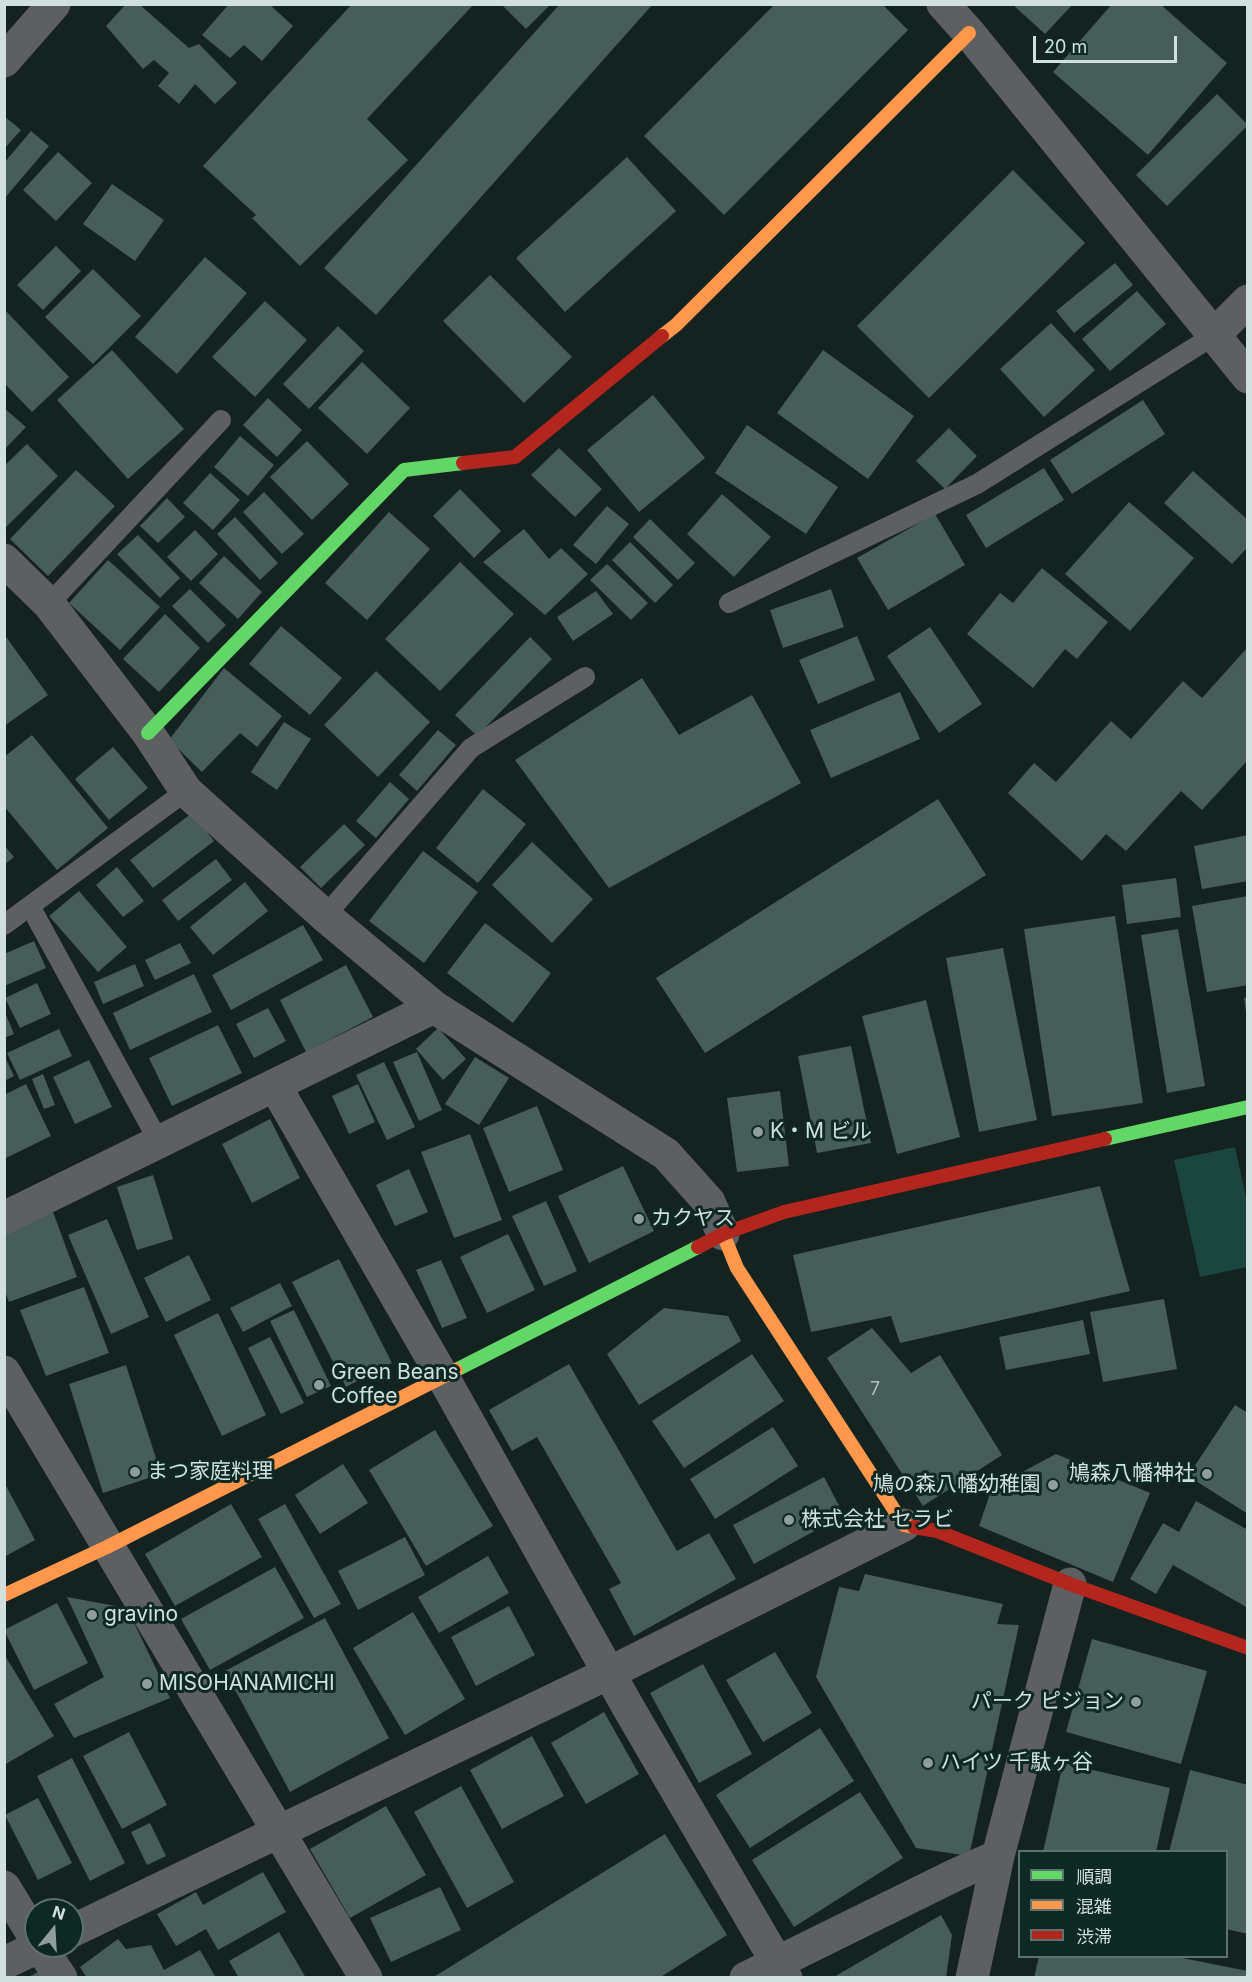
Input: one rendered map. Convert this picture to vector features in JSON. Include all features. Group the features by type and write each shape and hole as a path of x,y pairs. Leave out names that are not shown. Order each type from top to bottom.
{"street":[{"path":"4,61 54,4"},
{"path":"942,4 969,33 1248,377"},
{"path":"148,733 404,470 515,457 676,325 969,33"},
{"path":"1213,336 1248,301"},
{"path":"4,560 49,604 148,733 186,792 325,916 434,1007 666,1154 709,1202 737,1268 904,1525"},
{"path":"4,1218 434,1007"},
{"path":"275,1086 443,1377 609,1673 782,1970"},
{"path":"4,1595 108,1547 723,1234 784,1212 1248,1107"},
{"path":"4,1372 366,1977"},
{"path":"84,1925 609,1673 904,1525 937,1531 1070,1584 1248,1648"},
{"path":"972,1977 998,1857 1070,1584"},
{"path":"746,1977 782,1970 998,1857"},
{"path":"4,1887 24,1920"},
{"path":"4,1963 40,1946 61,1977"}],"lane":[{"path":"729,603 977,484 1213,336"},
{"path":"49,604 221,420"},
{"path":"325,916 471,748 585,677"},
{"path":"4,925 186,792"},
{"path":"30,906 159,1142"}],"green space":[{"path":"1235,1147 1247,1202 1247,1267 1200,1277 1174,1160"}],"building":[{"path":"126,4 139,4 189,48 199,44 237,83 215,104 195,84 179,104 158,86 169,73 154,60 143,69 106,26"},
{"path":"229,4 269,4 293,26 262,61 244,45 230,58 202,35"},
{"path":"352,4 474,4 367,119 408,160 300,266 252,218 256,215 203,166"},
{"path":"501,4 551,4 526,29"},
{"path":"560,4 653,4 376,315 324,268"},
{"path":"775,4 882,4 908,30 724,215 644,136"},
{"path":"1012,4 1073,4 1045,34"},
{"path":"1112,4 1160,4 1227,63 1148,155 1053,72"},
{"path":"1217,94 1248,125 1167,206 1136,175"},
{"path":"4,116 21,130 4,149"},
{"path":"31,131 49,146 4,199 4,163"},
{"path":"58,152 92,183 56,221 23,190"},
{"path":"627,157 676,211 565,312 516,258"},
{"path":"1013,170 1085,243 929,398 857,326"},
{"path":"112,184 164,220 135,261 83,224"},
{"path":"56,246 81,271 43,310 17,285"},
{"path":"205,257 247,293 177,374 135,337"},
{"path":"1115,263 1133,285 1074,333 1056,311"},
{"path":"93,269 141,316 93,364 45,317"},
{"path":"490,275 572,357 524,403 443,321"},
{"path":"1137,291 1166,324 1110,371 1082,339"},
{"path":"265,301 307,340 255,397 212,357"},
{"path":"4,309 69,377 32,412 4,383"},
{"path":"1051,323 1095,370 1044,417 1000,369"},
{"path":"338,326 364,351 309,409 283,384"},
{"path":"112,350 184,429 128,479 57,400"},
{"path":"823,350 914,416 868,479 777,413"},
{"path":"362,362 410,408 367,454 318,408"},
{"path":"653,395 705,458 639,512 587,450"},
{"path":"268,398 302,430 277,457 243,425"},
{"path":"1143,400 1165,434 1072,494 1050,460"},
{"path":"4,408 26,427 4,450"},
{"path":"747,425 838,487 806,534 715,473"},
{"path":"949,428 977,456 945,489 916,461"},
{"path":"240,436 274,465 248,496 214,467"},
{"path":"307,441 349,484 312,520 270,477"},
{"path":"27,444 58,476 6,527 4,466"},
{"path":"559,448 602,489 575,517 531,475"},
{"path":"1044,468 1064,500 986,548 966,515"},
{"path":"76,470 115,506 48,576 10,539"},
{"path":"1193,471 1248,520 1248,547 1232,564 1164,503"},
{"path":"210,473 240,500 213,530 183,503"},
{"path":"460,489 501,531 474,558 433,516"},
{"path":"264,492 304,534 282,554 243,512"},
{"path":"722,494 771,537 734,577 687,534"},
{"path":"167,498 185,517 158,543 140,526"},
{"path":"1129,502 1194,558 1130,631 1065,574"},
{"path":"607,506 629,524 596,564 573,545"},
{"path":"389,512 430,549 367,620 325,583"},
{"path":"935,514 965,565 888,610 857,558"},
{"path":"235,517 278,563 260,580 217,534"},
{"path":"650,519 695,563 678,580 633,537"},
{"path":"524,529 549,559 561,548 588,574 545,615 483,562"},
{"path":"195,530 218,554 191,581 167,557"},
{"path":"138,535 180,578 160,598 117,554"},
{"path":"630,542 673,585 655,603 612,560"},
{"path":"224,556 262,592 238,619 199,583"},
{"path":"108,560 160,607 120,650 69,603"},
{"path":"460,562 514,614 440,691 385,639"},
{"path":"607,564 648,603 631,620 590,580"},
{"path":"1042,568 1108,622 1077,659 1065,649 1033,688 967,634 1000,593 1013,603"},
{"path":"190,589 226,625 208,643 172,606"},
{"path":"831,589 844,627 783,648 770,610"},
{"path":"596,591 613,614 573,641 557,617"},
{"path":"165,614 200,648 159,692 123,659"},
{"path":"281,626 342,678 310,715 249,664"},
{"path":"930,627 982,704 939,733 887,656"},
{"path":"4,634 48,695 4,726"},
{"path":"857,636 875,680 818,704 799,660"},
{"path":"530,637 552,659 477,736 455,715"},
{"path":"1248,647 1248,760 1202,810 1181,791 1126,851 1106,834 1082,861 1008,793 1034,763 1056,782 1111,721 1131,739 1183,681 1202,698"},
{"path":"224,668 282,716 257,747 240,733 202,772 169,740"},
{"path":"376,671 430,722 378,777 324,725"},
{"path":"642,678 679,735 752,695 801,783 609,888 515,760"},
{"path":"900,692 920,739 831,778 810,730"},
{"path":"284,722 311,739 277,790 251,772"},
{"path":"438,730 456,745 417,791 399,775"},
{"path":"32,735 108,828 57,870 4,806 4,757"},
{"path":"113,747 148,788 109,820 75,779"},
{"path":"390,782 409,799 376,838 356,821"},
{"path":"483,789 526,824 478,883 436,848"},
{"path":"938,799 986,875 705,1053 656,978"},
{"path":"192,813 214,841 153,888 130,860"},
{"path":"344,824 365,845 321,888 300,867"},
{"path":"1248,835 1248,881 1202,889 1194,846"},
{"path":"532,842 593,899 552,943 492,885"},
{"path":"4,845 14,857 4,865"},
{"path":"423,851 478,892 424,963 369,921"},
{"path":"216,859 232,880 178,921 162,900"},
{"path":"117,867 144,901 123,917 96,885"},
{"path":"1176,878 1181,917 1127,924 1122,885"},
{"path":"245,882 268,911 213,955 190,927"},
{"path":"79,891 127,947 98,972 49,916"},
{"path":"1248,896 1248,985 1207,992 1192,906"},
{"path":"1115,916 1143,1103 1052,1116 1024,929"},
{"path":"485,923 551,973 513,1023 447,973"},
{"path":"303,925 323,960 231,1010 212,975"},
{"path":"1178,929 1205,1086 1167,1093 1141,935"},
{"path":"34,941 46,968 4,986 4,954"},
{"path":"180,943 191,963 155,980 145,960"},
{"path":"1003,948 1037,1120 979,1132 946,958"},
{"path":"135,964 144,986 103,1004 94,982"},
{"path":"346,965 373,1017 306,1052 280,1000"},
{"path":"194,974 212,1012 130,1050 113,1013"},
{"path":"37,983 51,1014 20,1028 5,998"},
{"path":"1248,997 1248,1012 1246,1012 1244,998"},
{"path":"926,1000 960,1137 897,1154 862,1016"},
{"path":"268,1008 286,1041 254,1058 236,1024"},
{"path":"4,1010 14,1034 4,1038"},
{"path":"218,1025 242,1073 172,1106 149,1058"},
{"path":"438,1028 466,1059 443,1080 416,1049"},
{"path":"59,1029 72,1056 20,1080 7,1053"},
{"path":"851,1046 871,1143 817,1153 798,1056"},
{"path":"417,1052 442,1110 419,1121 393,1062"},
{"path":"4,1055 14,1076 4,1081"},
{"path":"475,1057 509,1078 479,1125 445,1104"},
{"path":"89,1060 112,1107 75,1124 53,1077"},
{"path":"384,1062 415,1127 387,1140 356,1075"},
{"path":"43,1074 55,1105 44,1109 32,1079"},
{"path":"26,1084 51,1136 4,1159 4,1095"},
{"path":"358,1084 375,1122 349,1134 332,1096"},
{"name":"K・M ビル","path":"780,1091 789,1166 737,1172 727,1098"},
{"path":"537,1106 563,1170 509,1192 483,1128"},
{"path":"270,1119 300,1178 252,1203 222,1144"},
{"path":"470,1134 502,1220 454,1238 421,1152"},
{"path":"623,1166 654,1231 589,1263 558,1196"},
{"path":"409,1169 428,1212 395,1226 376,1185"},
{"path":"153,1175 173,1239 137,1250 117,1187"},
{"path":"1100,1186 1130,1291 900,1343 891,1316 811,1332 793,1255"},
{"path":"546,1201 577,1271 544,1286 512,1216"},
{"path":"53,1212 77,1277 9,1302 4,1289 4,1230"},
{"path":"107,1219 149,1317 111,1334 68,1235"},
{"path":"508,1234 535,1290 487,1313 460,1257"},
{"path":"189,1255 211,1300 166,1322 144,1278"},
{"path":"339,1259 392,1363 346,1387 292,1282"},
{"path":"441,1260 467,1318 442,1328 416,1270"},
{"path":"280,1283 292,1306 243,1332 230,1308"},
{"path":"84,1287 109,1353 46,1376 20,1310"},
{"path":"1164,1299 1177,1369 1103,1382 1090,1312"},
{"path":"664,1308 728,1316 741,1341 639,1405 607,1354"},
{"path":"294,1310 331,1386 307,1397 270,1321"},
{"path":"218,1313 266,1415 222,1436 174,1335"},
{"path":"1083,1320 1090,1354 1006,1370 999,1337"},
{"path":"872,1328 911,1373 940,1355 1002,1455 923,1506 827,1358"},
{"path":"270,1337 304,1403 281,1414 248,1348"},
{"path":"752,1354 784,1401 684,1468 652,1421"},
{"path":"569,1364 677,1551 709,1533 736,1579 634,1636 609,1589 621,1583 537,1437 512,1451 489,1410"},
{"path":"126,1365 161,1474 103,1493 69,1384"},
{"name":"鳩森八幡神社","path":"1235,1405 1248,1413 1248,1514 1188,1476"},
{"path":"773,1427 798,1466 715,1519 690,1479"},
{"path":"435,1430 493,1526 426,1566 369,1470"},
{"path":"1056,1454 1150,1493 1113,1582 979,1526 992,1488"},
{"path":"343,1464 368,1503 320,1534 295,1495"},
{"name":"株式会社 セラビ","path":"824,1477 844,1515 754,1564 733,1525"},
{"path":"4,1482 35,1540 4,1557"},
{"path":"1196,1501 1248,1530 1248,1608 1173,1565 1156,1594 1130,1579 1163,1523 1179,1532"},
{"path":"231,1504 262,1557 175,1606 145,1554"},
{"path":"285,1504 341,1604 314,1618 258,1519"},
{"path":"405,1537 425,1575 358,1610 338,1571"},
{"path":"488,1556 509,1593 439,1633 418,1597"},
{"path":"275,1567 304,1618 210,1670 181,1619"},
{"name":"ハイツ 千駄ヶ谷","path":"865,1574 1003,1604 997,1624 1019,1625 969,1856 916,1848 816,1677 839,1587 859,1591"},
{"path":"67,1597 127,1608 170,1698 74,1738 54,1704 104,1677"},
{"path":"57,1603 88,1663 34,1690 4,1630"},
{"path":"509,1606 535,1655 476,1686 451,1637"},
{"path":"413,1612 465,1699 405,1735 353,1648"},
{"path":"325,1618 389,1738 290,1792 225,1671"},
{"name":"パーク ピジョン","path":"1092,1639 1207,1671 1181,1764 1066,1732"},
{"path":"775,1652 812,1713 763,1742 726,1680"},
{"path":"4,1654 54,1736 4,1765"},
{"path":"703,1664 752,1754 699,1783 650,1693"},
{"path":"604,1712 639,1774 586,1804 551,1743"},
{"path":"820,1728 854,1781 750,1848 716,1795"},
{"path":"129,1732 167,1805 122,1829 83,1756"},
{"path":"532,1736 564,1796 502,1829 470,1770"},
{"path":"72,1758 125,1863 90,1881 37,1776"},
{"path":"1063,1763 1170,1788 1156,1850 1043,1850"},
{"path":"1190,1770 1248,1785 1248,1934 1228,1929 1228,1850 1170,1850"},
{"path":"461,1786 514,1882 467,1908 414,1812"},
{"path":"860,1792 903,1858 794,1927 752,1860"},
{"path":"38,1798 72,1863 38,1880 5,1815"},
{"path":"386,1806 426,1875 350,1918 310,1849"},
{"path":"150,1823 166,1856 147,1865 131,1832"},
{"path":"665,1834 727,1935 659,1978 432,1978"},
{"path":"263,1872 286,1912 218,1950 206,1929 176,1946 157,1914 196,1892 203,1905"},
{"path":"440,1887 461,1930 391,1962 370,1918"},
{"path":"941,1915 952,1935 946,1978 832,1978"},
{"path":"279,1932 306,1978 239,1978 229,1961"},
{"path":"118,1939 126,1949 151,1945 164,1970 200,1950 216,1978 87,1978 80,1967"},
{"path":"1039,1958 1182,1958 1248,1971 1248,1978 1034,1978"},
{"path":"41,1970 44,1978 27,1978"}],"traffic: fast":[{"path":"148,733 404,470 463,463"},
{"path":"1105,1139 1248,1107"},
{"path":"456,1370 698,1247"}],"traffic: slow":[{"path":"662,336 676,325 969,33"},
{"path":"723,1234 737,1268 904,1525 914,1527"},
{"path":"4,1595 107,1547 456,1370"}],"traffic: jam":[{"path":"463,463 515,457 662,336"},
{"path":"698,1247 723,1234 784,1212 1105,1139"},
{"path":"914,1527 937,1531 1070,1584 1248,1648"}],"place":[{"name":"K・M ビル","path":"758,1132"},
{"name":"カクヤス","path":"639,1219"},
{"name":"Green Beans Coffee","path":"319,1385"},
{"name":"まつ家庭料理","path":"135,1472"},
{"name":"鳩森八幡神社","path":"1207,1474"},
{"name":"鳩の森八幡幼稚園","path":"1053,1485"},
{"name":"株式会社 セラビ","path":"789,1520"},
{"name":"gravino","path":"92,1615"},
{"name":"MISOHANAMICHI","path":"147,1684"},
{"name":"パーク ピジョン","path":"1136,1702"},
{"name":"ハイツ 千駄ヶ谷","path":"928,1763"}]}
